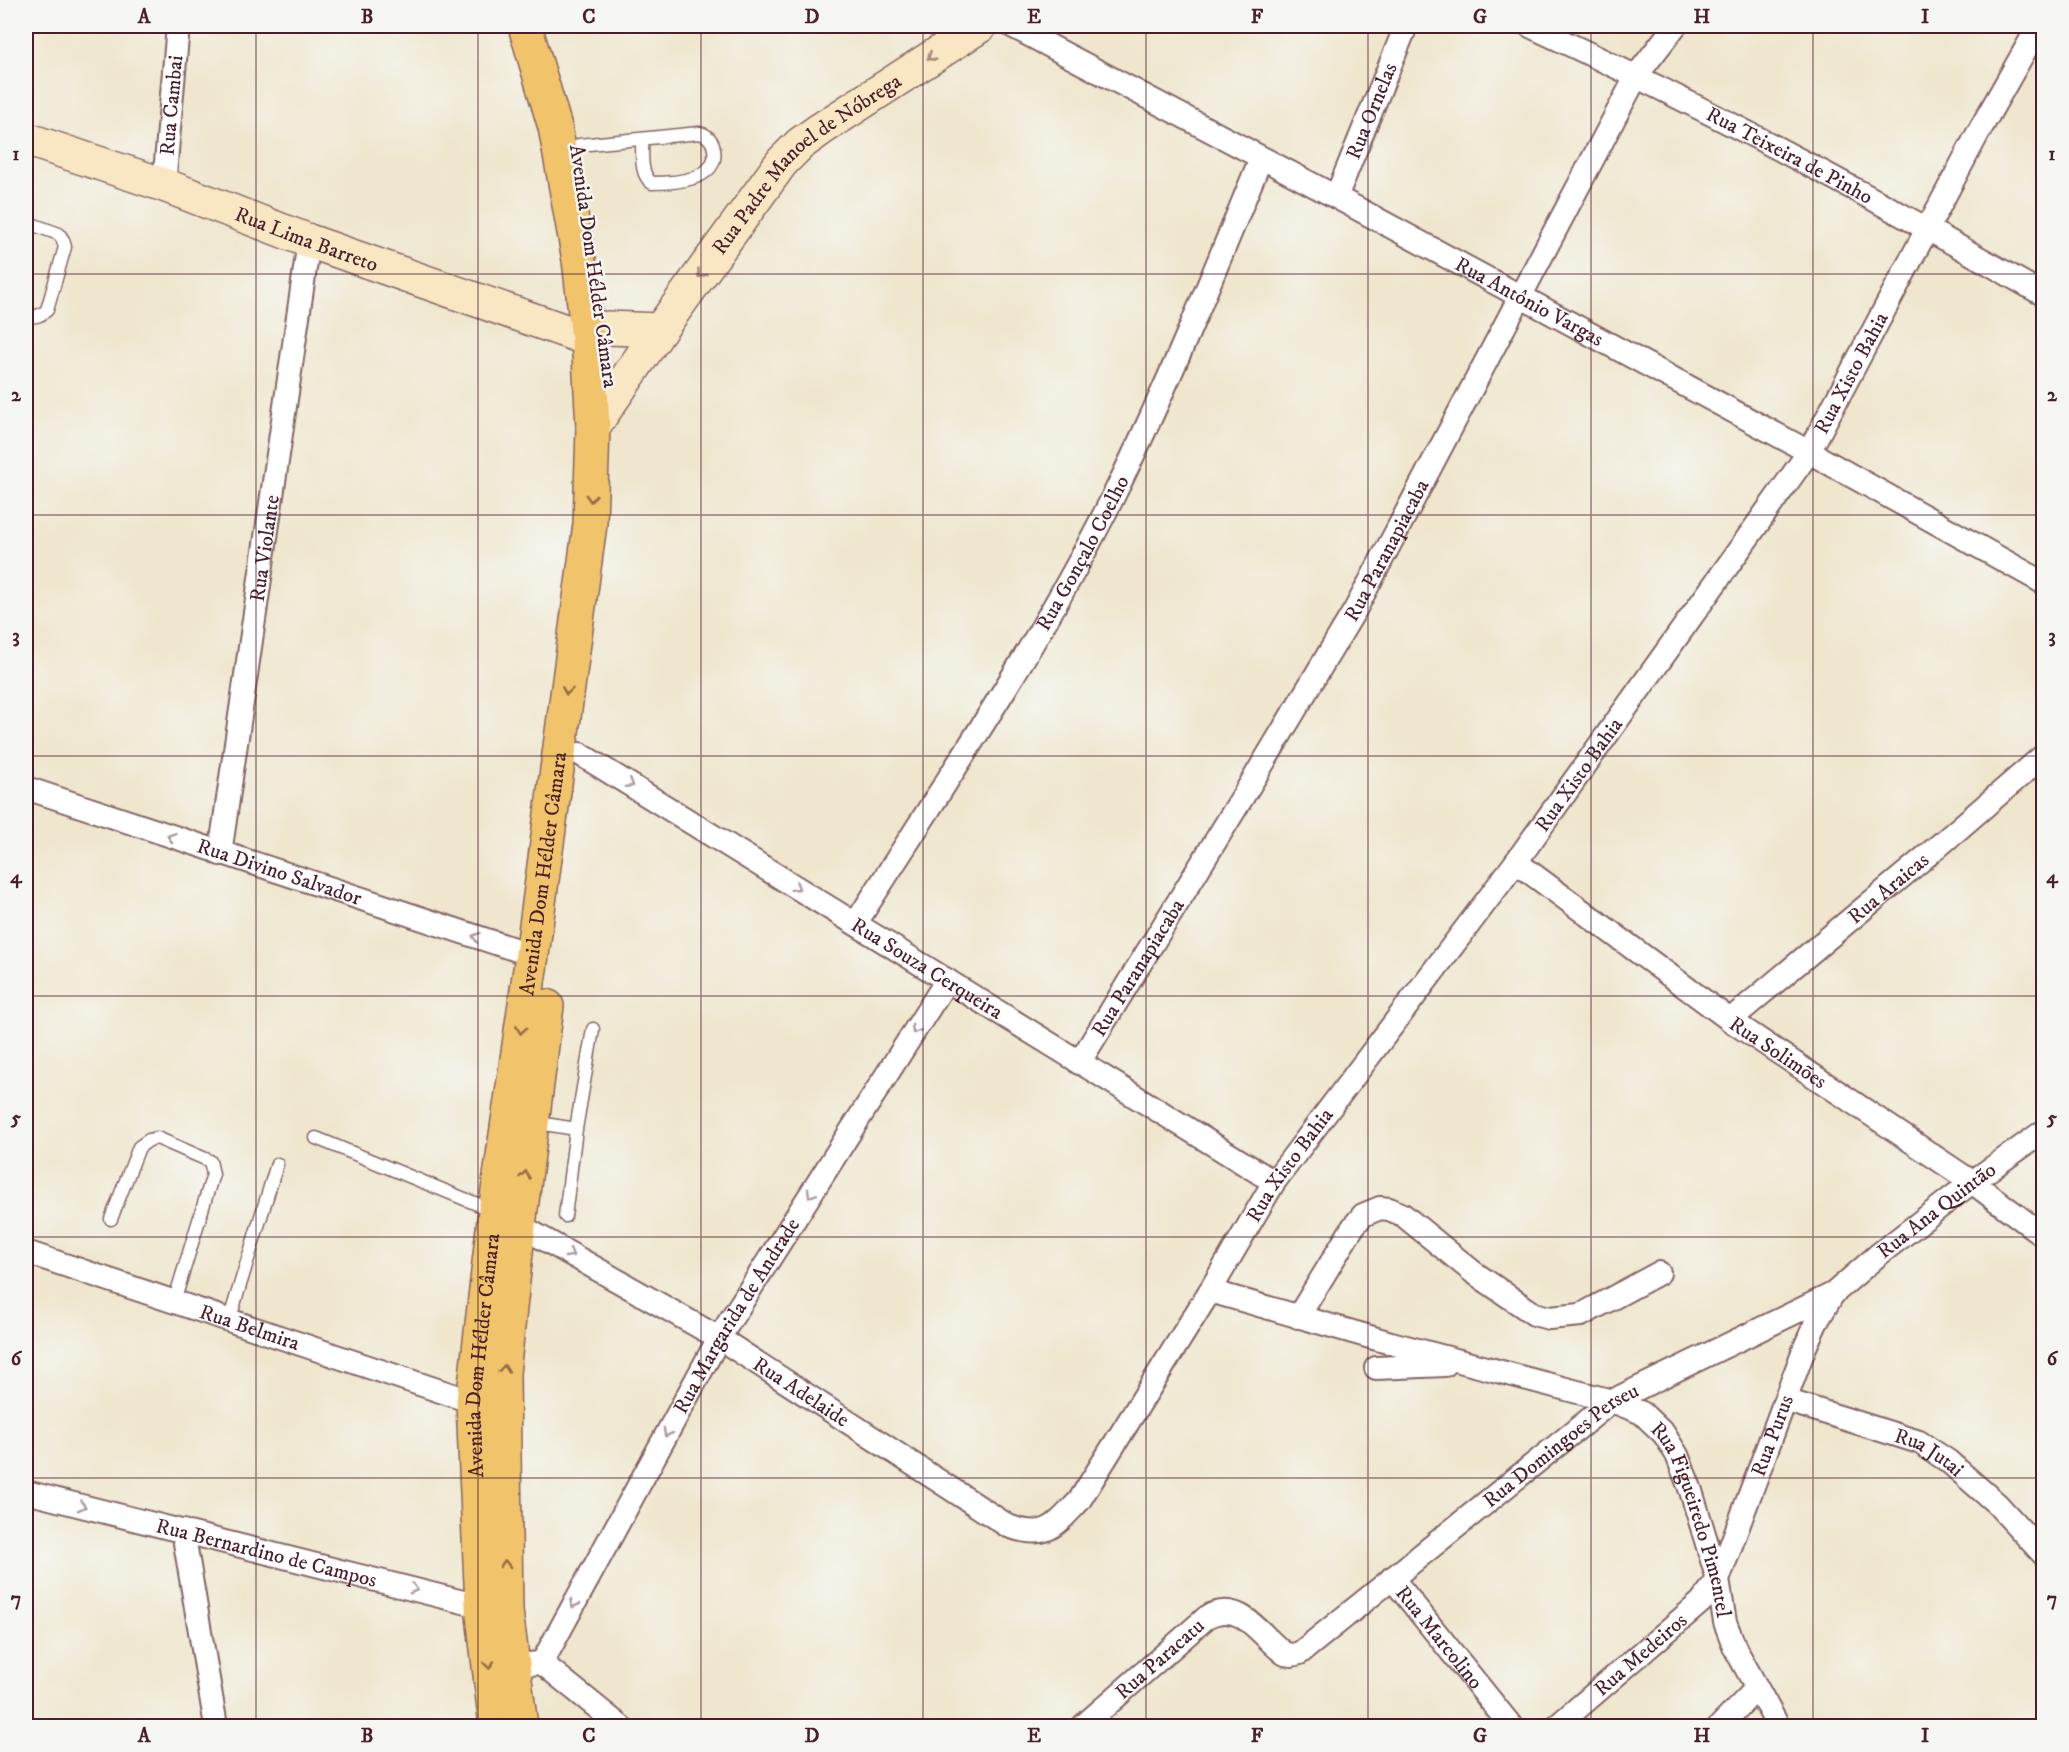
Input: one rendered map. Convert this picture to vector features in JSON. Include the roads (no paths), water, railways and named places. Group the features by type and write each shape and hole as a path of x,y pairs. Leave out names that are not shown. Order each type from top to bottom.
{"main road":[{"name":"Avenida Dom Hélder Câmara","path":"521,1726 527,1664 494,1609 473,1402 507,1218 532,1122 580,754 613,525 612,399 579,260 555,127 525,26"},
{"name":"Avenida Dom Hélder Câmara","path":"496,1726 494,1609 507,1218 532,955 590,524 597,333 579,145 546,26"},
{"name":"Rua Padre Manoel de Nóbrega","path":"593,427 782,162 800,144 980,26"},
{"name":"Rua Lima Barreto","path":"26,139 164,185 309,241 597,333"},
{"path":"597,333 660,330"}],"street":[{"name":"Rua Cambai","path":"164,185 178,26"},
{"name":"Rua Antônio Vargas","path":"1011,26 1336,197 1809,452 2043,583"},
{"name":"Rua Ornelas","path":"1336,197 1406,26"},
{"name":"Rua Teixeira de Pinho","path":"1530,26 1636,75 1928,228 2043,295"},
{"name":"Rua Paranapiacaba","path":"1079,1063 1355,610 1636,75 1675,26"},
{"name":"Rua Xisto Bahia","path":"1079,1501 1210,1291 1274,1182 1516,862 1809,452 2032,38 2043,26"},
{"name":"Rua Gonçalo Coelho","path":"856,923 1027,654 1111,500 1187,338 1262,158"},
{"name":"Rua Violante","path":"220,854 309,241"},
{"name":"Rua Souza Cerqueira","path":"580,754 1274,1182"},
{"name":"Rua Araicas","path":"1730,1020 1948,838 2043,755"},
{"name":"Rua Divino Salvador","path":"26,788 220,854 532,955"},
{"name":"Rua Solimões","path":"1516,862 1730,1020 1972,1182 2043,1236"},
{"name":"Rua Margarida de Andrade","path":"527,1664 719,1338 947,980"},
{"name":"Rua Ana Quintão","path":"1833,1294 1878,1255 1972,1182 2043,1131"},
{"path":"1298,1317 1353,1227 1363,1215 1380,1208 1403,1215 1483,1279 1534,1314 1549,1318 1581,1315 1659,1273"},
{"name":"Rua Adelaide","path":"507,1218 719,1338 1008,1526 1026,1533 1054,1527 1079,1501"},
{"name":"Rua Belmira","path":"26,1252 473,1402"},
{"name":"Rua Figueiredo Pimentel","path":"1210,1291 1473,1365 1612,1401 1642,1413 1664,1434 1677,1455 1691,1491 1718,1580 1725,1622 1735,1648 1778,1726"},
{"name":"Rua Purus","path":"1718,1580 1785,1400 1816,1323 1833,1294"},
{"name":"Rua Domingoes Perseu","path":"1245,1618 1285,1654 1292,1656 1300,1653 1612,1401 1833,1294"},
{"name":"Rua Figueiredo Pimentel","path":"1376,1368 1473,1365"},
{"name":"Rua Jutai","path":"1785,1400 1919,1442 1948,1461 1997,1504 2043,1555"},
{"name":"Rua Bernardino de Campos","path":"26,1492 494,1609"},
{"path":"183,1531 216,1726"},
{"name":"Rua Marcolino","path":"1392,1578 1511,1726"},
{"name":"Rua Medeiros","path":"1557,1726 1701,1602 1718,1580"},
{"name":"Rua Paracatu","path":"1083,1726 1207,1617 1223,1611 1245,1618"},
{"path":"527,1664 620,1726"},
{"path":"1720,1726 1756,1689"}],"lane":[{"path":"579,145 642,139 704,134 713,144 714,161 707,172 694,177 652,183 644,173 642,139"},
{"path":"26,222 59,234 65,248 47,310 40,316 26,315"},
{"path":"565,1216 592,1029"},
{"path":"532,1122 576,1129"},
{"path":"316,1137 507,1218"},
{"path":"111,1219 140,1147 149,1140 158,1138 210,1161 213,1174 174,1302"},
{"path":"229,1321 277,1164"}]}
